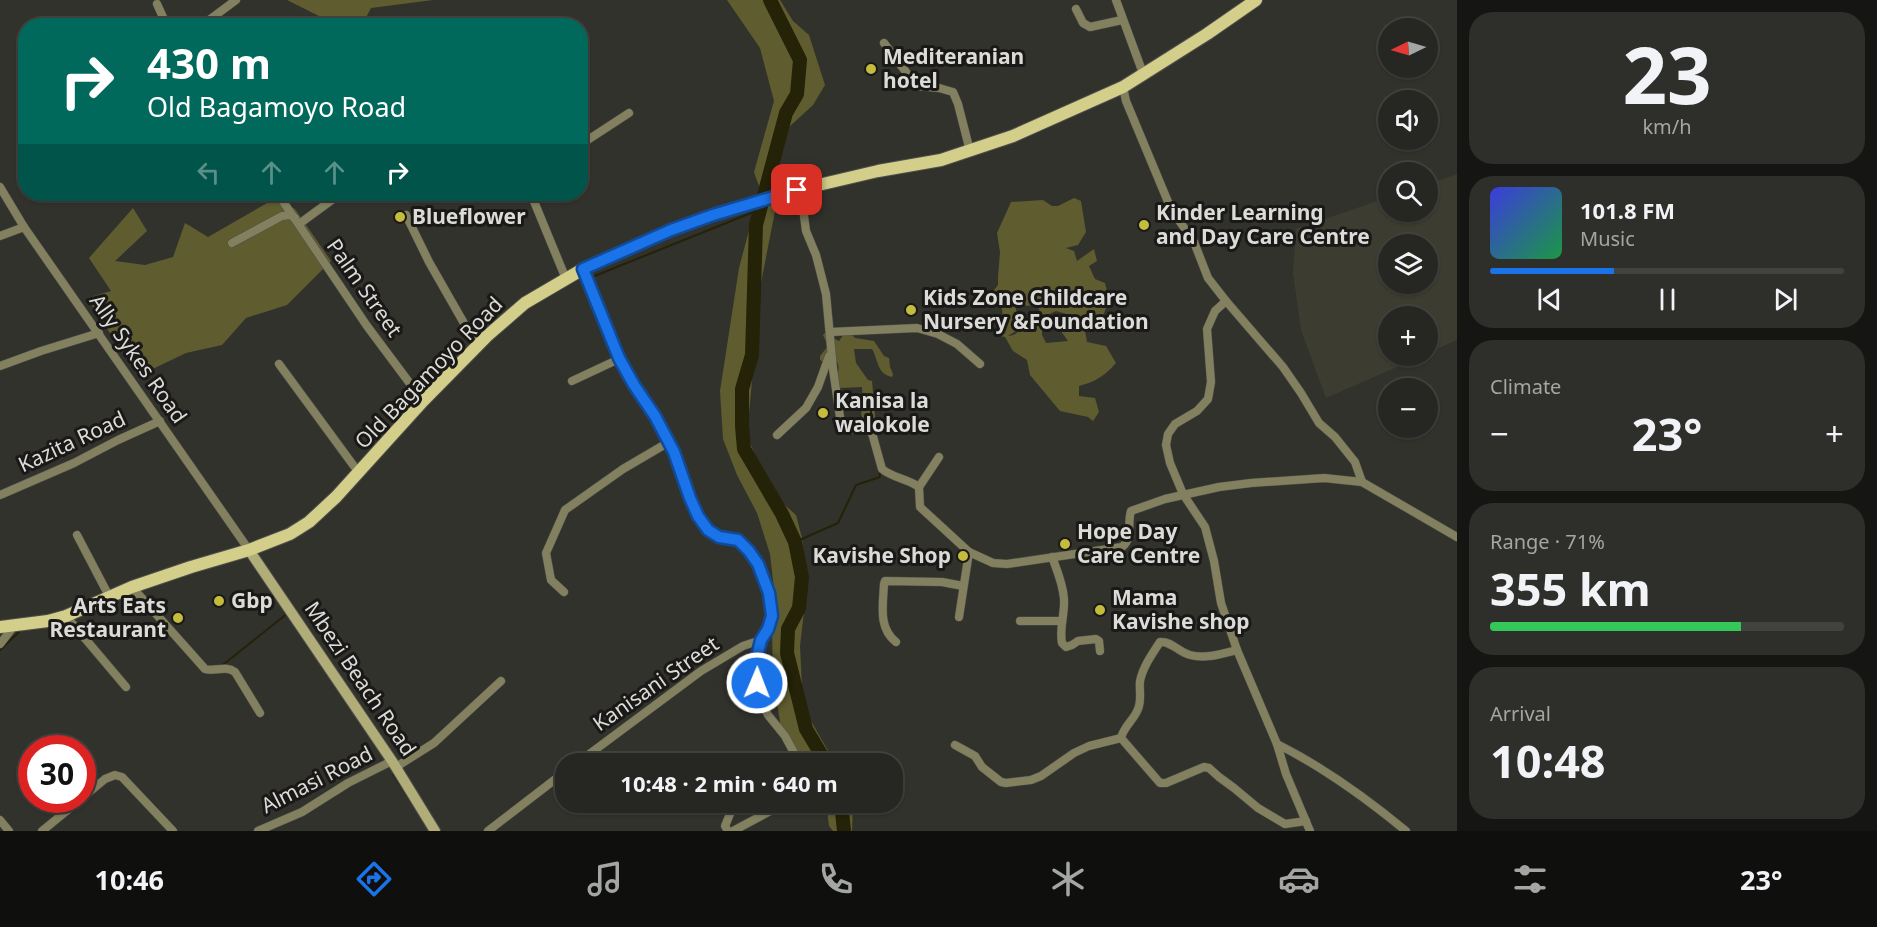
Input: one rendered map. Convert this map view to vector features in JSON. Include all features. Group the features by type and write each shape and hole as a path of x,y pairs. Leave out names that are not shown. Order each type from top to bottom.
{"main road":[{"name":"Old Bagamoyo Road","path":"0,627 66,616 132,587 284,537 309,522 477,346 525,303 583,269 671,230 755,202 878,171 940,160 1013,136 1144,76 1256,0"},
{"name":"Mbezi Beach Road","path":"249,550 394,764 435,831"}],"street":[{"path":"212,18 236,0"},
{"path":"1116,0 1144,76"},
{"path":"157,4 163,18"},
{"path":"1076,9 1083,23 1090,27 1122,20"},
{"path":"884,43 917,86 953,92 970,152"},
{"path":"1123,87 1126,101 1171,209 1194,242 1208,278 1282,367 1301,393 1318,423 1335,437 1355,462 1362,482"},
{"path":"588,140 628,114"},
{"name":"Ally Sykes Road","path":"0,187 24,227 249,550"},
{"path":"797,190 802,201 806,231 816,255 826,294 839,419 843,427 872,433 882,469 919,488"},
{"name":"Palm Street","path":"283,201 368,326 423,401"},
{"path":"232,243 282,216 290,215 297,221 329,201"},
{"path":"534,201 566,279"},
{"path":"406,215 429,262 477,346"},
{"path":"0,236 24,227"},
{"path":"583,269 619,358 669,442 698,516 708,530 719,537 738,540 758,564 769,593 772,616 761,640 754,670 760,699 794,753"},
{"path":"1226,301 1215,311 1207,330 1211,382 1208,399 1197,411 1175,424 1168,434 1166,445 1170,463 1183,494 1205,527 1214,561 1221,603 1237,651 1310,831"},
{"path":"830,332 916,328 938,334 957,344 980,364"},
{"path":"0,366 99,333"},
{"path":"777,435 807,408 818,387 831,351"},
{"path":"572,381 619,358"},
{"path":"279,364 359,472"},
{"name":"Kazita Road","path":"0,495 74,463 127,435 160,421"},
{"path":"564,592 551,580 546,553 565,510 623,469 669,442"},
{"path":"939,457 919,488 920,507 969,552 993,563 1007,564 1122,547 1127,544 1131,511 1183,494 1262,482 1324,478 1362,482 1457,537"},
{"path":"77,535 110,598"},
{"path":"959,617 969,552"},
{"path":"1052,557 1060,578 1064,600 1061,621 1062,643 1066,647 1078,641 1096,639 1099,641 1100,651"},
{"path":"896,642 888,636 884,624 885,581 942,582 963,586"},
{"path":"132,587 205,669 229,668 235,672 260,713"},
{"path":"66,616 126,687"},
{"path":"1020,621 1061,621"},
{"path":"0,644 14,626"},
{"name":"Kanisani Street","path":"591,753 701,671 743,646 761,640"},
{"path":"1121,738 1137,712 1140,680 1160,642 1170,643 1186,655 1198,657 1237,651"},
{"name":"Almasi Road","path":"258,831 302,812 348,783 394,764 434,743 501,681"},
{"path":"955,745 975,756 982,767 1001,782 1006,783 1031,780 1089,746 1121,738"},
{"path":"1121,738 1160,783 1166,783 1204,767 1209,768 1258,808 1285,824 1305,821"},
{"path":"1276,744 1309,761 1355,791 1406,831"},
{"path":"96,786 115,775 122,777 173,831"},
{"path":"488,831 555,779"},
{"path":"42,831 64,813"},
{"path":"728,831 725,826 730,813"},
{"path":"733,831 767,813"},
{"path":"0,820 9,831"}],"shaded area":[{"path":"287,0 433,0 371,8 366,18 323,18"},
{"path":"727,0 780,0 793,21 809,35 825,85 813,105 789,127 777,163 776,206 761,283 747,435 769,491 796,515 802,538 807,586 800,646 803,707 829,753 795,753 781,728 773,677 772,630 776,606 770,554 757,513 737,475 723,439 720,391 739,268 760,189 754,172 774,101 760,48"},
{"path":"1457,174 1457,340 1438,349 1438,306 1378,306 1378,366 1399,366 1326,398 1301,330 1293,273 1296,229 1378,201 1378,222 1438,222 1438,181"},
{"path":"1074,198 1081,201 1086,232 1078,245 1066,248 1074,251 1077,261 1094,249 1097,261 1089,266 1095,279 1105,283 1109,300 1103,316 1084,325 1087,342 1106,346 1116,363 1100,378 1079,386 1079,396 1095,398 1099,412 1093,421 1088,417 1060,411 1030,375 1027,360 1013,351 1005,337 1000,336 1002,309 995,301 994,290 998,285 1000,252 997,233 1011,202 1043,200 1052,206 1058,206","holes":["1036,302 1040,312 1045,316 1056,311 1077,317 1079,326 1058,327 1068,341 1046,343 1042,335 1042,320 1025,317 1020,330 1008,336 1020,325 1015,305 1033,306"]},
{"path":"271,201 281,201 295,209 331,261 287,305 246,318 222,345 186,353 138,376 87,298 111,291 89,258 133,208 147,231 115,261 145,265 173,257 185,223 208,237"},
{"path":"828,329 833,338 839,341 844,334 849,332 855,338 874,341 884,356 889,358 892,377 880,370 872,349 854,349 856,363 868,380 872,381 876,426 872,424 866,427 861,414 862,387 840,388 835,385 834,375 839,369 835,359 823,362 820,360 820,356 828,346 823,335"},
{"path":"827,813 853,813 852,831 833,831 829,826"}],"waterway":[{"path":"770,0 800,60 797,94 786,113 756,225 752,355 742,389 742,426 744,449 782,514 795,542 802,577 799,608 788,629 787,653 806,729 820,753"},
{"path":"592,277 761,209"},
{"path":"871,411 871,423"},
{"path":"795,542 838,523 856,485 880,477 879,469"},
{"path":"220,667 288,613"},
{"path":"0,650 21,630"},
{"path":"393,774 412,803"},
{"path":"842,813 844,831"}],"place":[{"name":"Mediteranian hotel","path":"871,69"},
{"name":"Blueflower","path":"400,217"},
{"name":"Kinder Learning and Day Care Centre","path":"1144,225"},
{"name":"Kids Zone Childcare Nursery &Foundation","path":"911,310"},
{"name":"Kanisa la walokole","path":"823,413"},
{"name":"Hope Day Care Centre","path":"1065,544"},
{"name":"Kavishe Shop","path":"963,556"},
{"name":"Gbp","path":"219,601"},
{"name":"Mama Kavishe shop","path":"1100,610"},
{"name":"Arts Eats Restaurant","path":"178,618"}],"route":[{"path":"757,683 754,670 761,640 772,616 769,593 758,564 738,540 719,537 708,530 698,516 674,452 619,358 583,269 671,230 797,190"}]}
